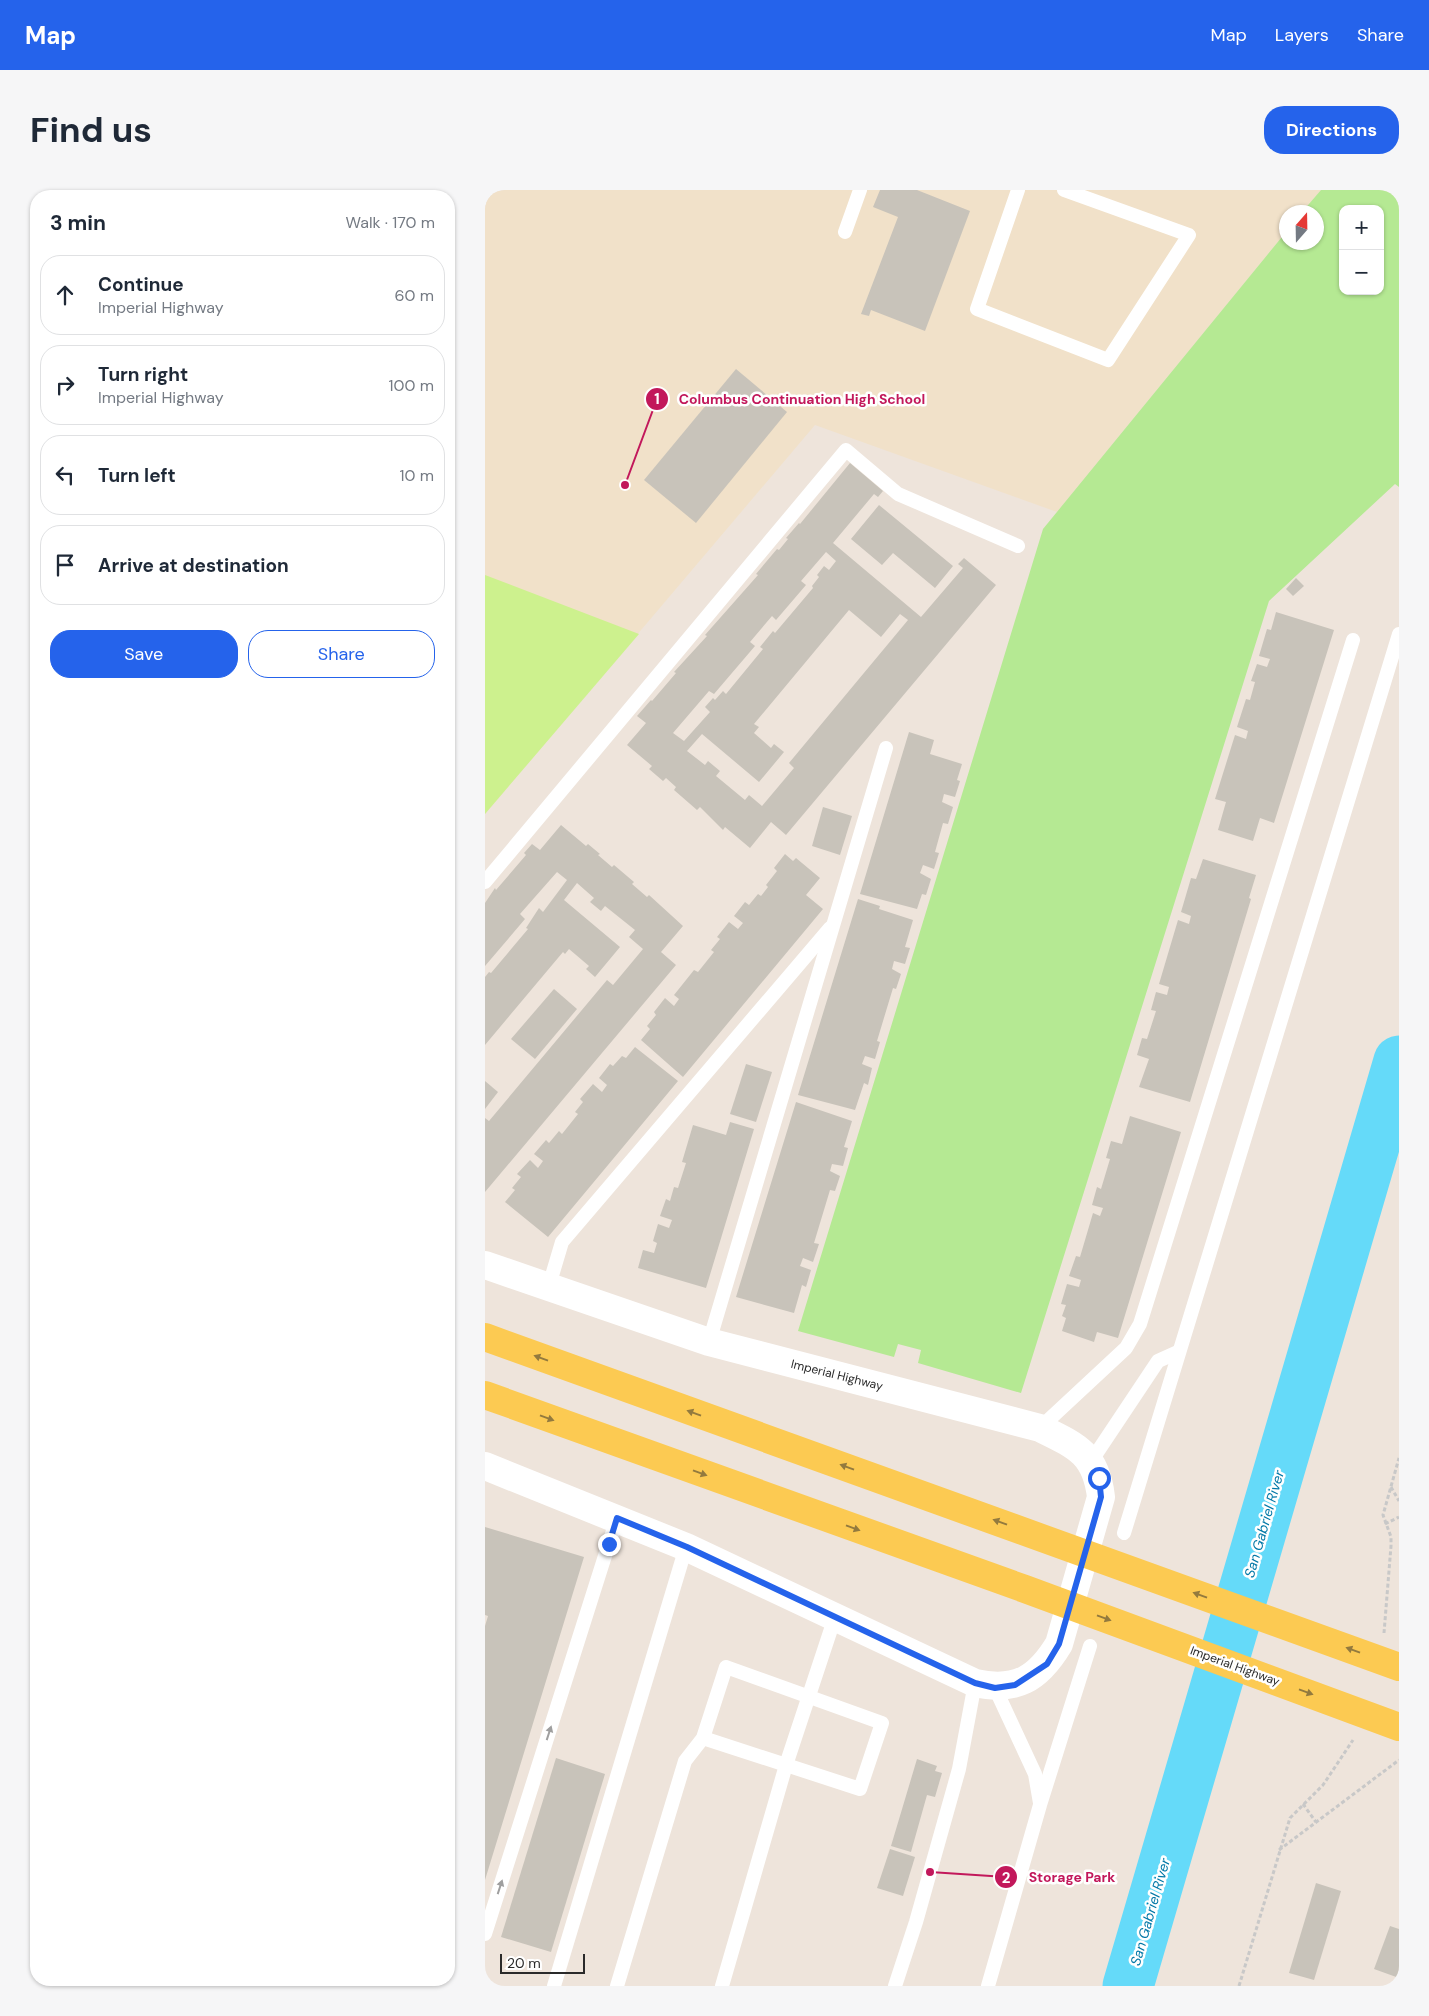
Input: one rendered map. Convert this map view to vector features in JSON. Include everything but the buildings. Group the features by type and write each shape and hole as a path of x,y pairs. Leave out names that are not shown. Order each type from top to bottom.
{"main road":[{"path":"485,1338 1399,1667"},
{"name":"Imperial Highway","path":"485,1395 1025,1589 1399,1727"}],"street":[{"name":"Imperial Highway","path":"485,1266 709,1342 1040,1428 1066,1440 1092,1460"},
{"path":"485,1466 687,1547 985,1686 1015,1685 1047,1664 1059,1644 1101,1497 1099,1478 1092,1460"}],"lane":[{"path":"845,232 860,190"},
{"path":"1018,190 977,309 1108,360 1189,236 1064,190"},
{"path":"485,882 846,450 898,494 1018,546"},
{"path":"1124,1533 1399,634"},
{"path":"1040,1428 1126,1348 1140,1324 1353,640"},
{"path":"709,1342 886,748"},
{"path":"549,1289 562,1242 834,923"},
{"path":"1092,1460 1158,1361 1178,1352"},
{"path":"485,1934 617,1518"},
{"path":"553,1986 687,1547"},
{"path":"722,1986 786,1765 835,1617"},
{"path":"988,1986 1040,1805 1090,1646"},
{"path":"617,1986 685,1761 703,1738 725,1667 882,1723 860,1789 703,1738"},
{"path":"985,1686 1035,1774 1040,1805"},
{"path":"895,1986 916,1922 959,1769 985,1686"}],"path":[{"path":"1390,1486 1399,1501"},
{"path":"1385,1524 1399,1517"},
{"path":"1279,1850 1399,1760"},
{"path":"1303,1804 1316,1822"}],"shaded area":[{"path":"485,190 1321,190 1308,205 1279,205 1279,241 1057,512 815,425 485,814"}],"green space":[{"path":"1321,190 1399,190 1399,487 1395,484 1269,601 1021,1393 918,1363 921,1350 898,1344 894,1357 798,1331 1043,529 1279,241 1279,250 1324,250 1324,205 1308,205"},
{"path":"485,575 639,634 485,814"}],"waterway":[{"name":"San Gabriel River","path":"1128,1986 1399,1061"}],"place":[{"name":"Columbus Continuation High School","path":"625,485"},
{"name":"Storage Park","path":"930,1872"}],"route":[{"path":"609,1544 617,1518 687,1547 975,1683 995,1688 1015,1685 1047,1664 1059,1644 1101,1497 1099,1478"}]}
